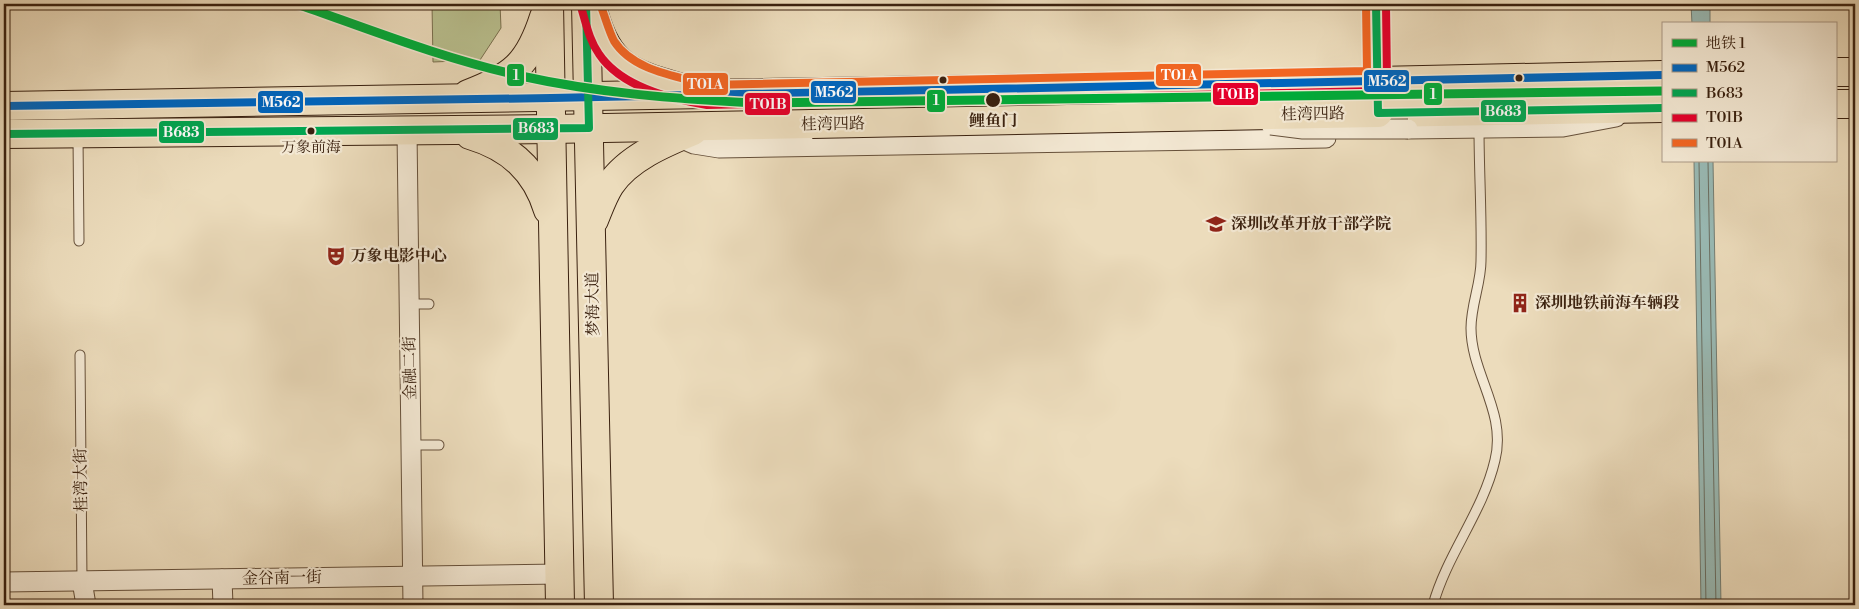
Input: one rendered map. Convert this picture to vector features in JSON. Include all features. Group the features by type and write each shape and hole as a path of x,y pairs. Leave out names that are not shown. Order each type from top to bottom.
{"main road":[{"path":"548,4 552,129 560,605"},
{"path":"454,100 502,80 519,68 536,41 548,4"},
{"name":"梦海大道","path":"586,4 599,605"},
{"path":"590,4 604,41 619,63 651,79 707,95"},
{"path":"1836,72 1855,71"},
{"name":"桂湾四路","path":"4,106 588,98 1662,76"},
{"path":"1836,104 1855,104"},
{"name":"桂湾四路","path":"4,134 589,128 668,132 704,126 1215,116 1408,121 1659,108"},
{"path":"454,130 502,147 523,164 539,187 553,227"},
{"path":"591,226 604,196 619,174 668,132"}],"street":[{"path":"668,132 705,147 737,148 1369,137 1366,4"},
{"path":"1376,4 1378,121"},
{"path":"1458,80 1505,66 1662,62"},
{"path":"1836,68 1855,71"},
{"path":"1408,121 1478,128 1563,127 1596,122 1659,108"},
{"name":"金融二街","path":"407,130 413,605"},
{"name":"金谷南一街","path":"4,582 560,574"},
{"path":"222,579 223,605"},
{"name":"桂湾大街","path":"82,581 86,605"}],"lane":[{"path":"1433,605 1445,570 1484,494 1496,459 1498,440 1497,423 1492,402 1477,368 1471,328 1481,261 1478,128"},
{"path":"78,134 79,241"},
{"path":"409,304 429,304"},
{"name":"桂湾大街","path":"80,354 82,581"},
{"path":"411,445 439,445"}],"green space":[{"path":"432,4 500,4 501,28 480,60 433,62"}],"water":[{"path":"1691,4 1710,4 1710,22 1692,22"},
{"path":"1694,162 1713,162 1721,605 1701,605"}],"metro line":[{"name":"1","path":"297,4 436,53 521,76 608,91 755,103 1662,91"}],"transit line":[{"name":"B683","path":"4,134 589,128 586,4"},
{"name":"T01A","path":"600,4 614,41 632,59 656,71 708,85 1367,71 1366,4"},
{"name":"B683","path":"1376,4 1378,113 1662,108"},
{"name":"T01B","path":"581,7 596,49 608,65 620,75 647,90 707,105 1378,91 1384,88 1387,82 1386,4"},
{"name":"M562","path":"4,106 551,98 1662,75"}],"place":[{"name":"鲤鱼门","path":"993,100"},
{"name":"万象前海","path":"311,131"},
{"name":"深圳改革开放干部学院","path":"1216,224"},
{"name":"万象电影中心","path":"336,256"},
{"name":"深圳地铁前海车辆段","path":"1520,303"}]}
